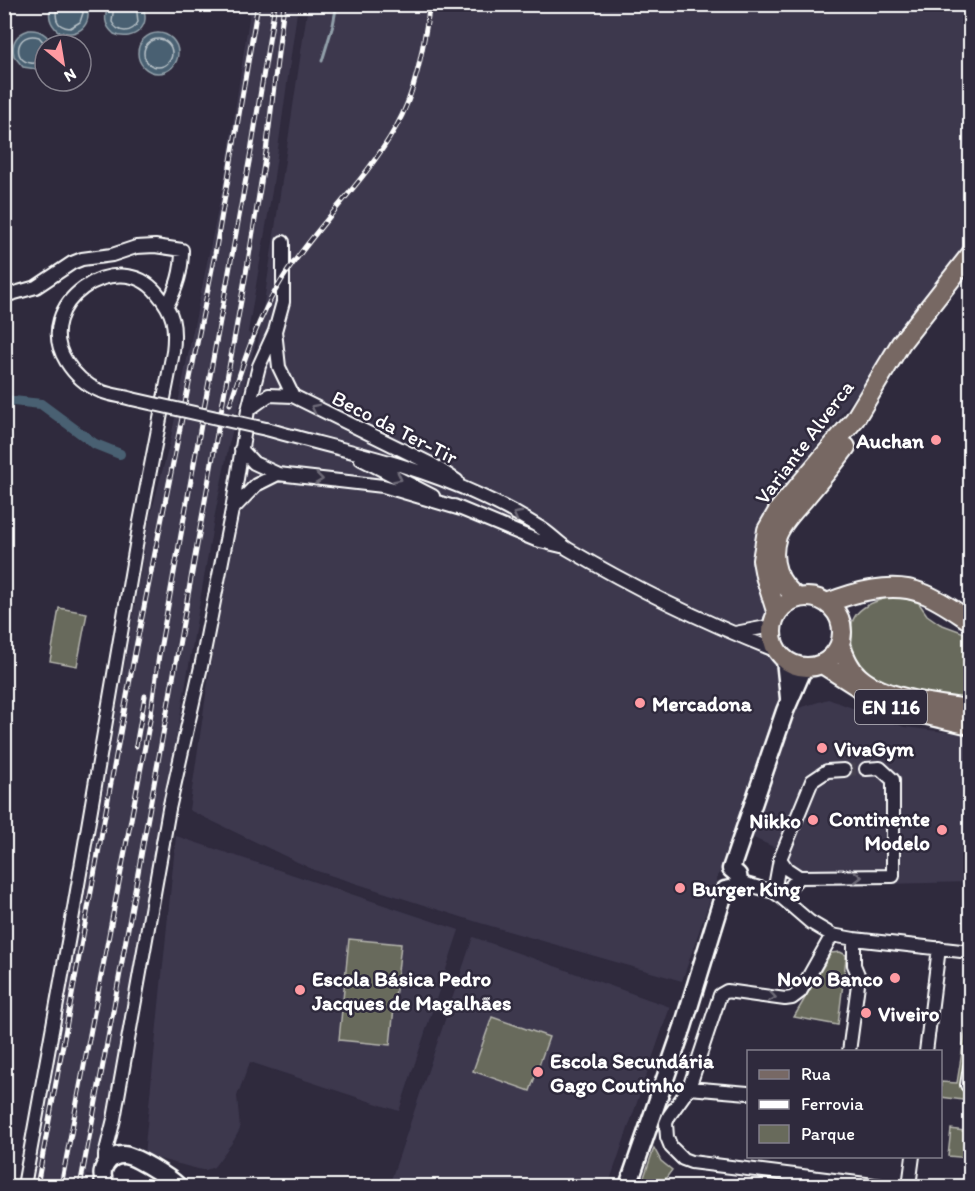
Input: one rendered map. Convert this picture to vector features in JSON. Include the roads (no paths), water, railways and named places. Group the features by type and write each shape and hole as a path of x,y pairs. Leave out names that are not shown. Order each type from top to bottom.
{"main road":[{"name":"Variante Alverca","path":"774,620 762,560 767,530 778,509 855,418 901,343 970,255"},
{"name":"Variante Alverca","path":"798,598 787,590 777,572 774,557 777,536 788,517 864,425 911,350 970,274"},
{"path":"826,603 848,595 890,588 921,592 970,621"},
{"path":"841,625 852,609 874,591"},
{"path":"781,656 804,668 822,664 833,655 840,645 841,625 838,617 826,603 818,599 798,598 790,601 774,620 771,635 781,656 790,698"},
{"name":"EN 116","path":"840,645 850,667 873,687 898,696 970,709"},
{"name":"EN 116","path":"822,664 888,706 970,725"},
{"path":"628,1186 683,1027 790,698 804,668"},
{"path":"106,1186 102,1178 104,1167 115,1156 129,1156 178,1186"}],"street":[{"path":"98,1186 114,1119 169,809 202,662 232,510 248,410 259,366 275,331 283,302 282,242"},
{"path":"4,296 36,287 82,259 112,255 136,247 154,246 182,250 180,275 175,292 167,306"},
{"path":"24,1186 140,522 173,352 172,315 147,282 138,278 113,276 99,279 79,290 70,300 59,322 58,343 62,354 77,376 100,391 132,399 266,429 388,460 478,494 541,528 566,547 664,599 781,656"},
{"path":"248,410 269,395 293,396 279,367 275,331"},
{"name":"Beco da Ter-Tir","path":"293,396 433,465 478,494"},
{"path":"241,449 254,463 278,474 382,486 461,510 536,540 566,547"},
{"path":"346,451 461,510"},
{"path":"232,510 256,484 278,474"},
{"path":"734,633 774,620"},
{"path":"780,859 787,869 799,877 894,876 893,780 880,768 866,769"},
{"path":"778,895 780,859 812,781 827,771 844,770"},
{"path":"778,895 799,877"},
{"path":"731,880 778,895 810,922 832,935 970,952"},
{"path":"832,935 795,997 785,999 727,991 720,995 689,1088 669,1116 665,1130 671,1147 683,1159 701,1164 853,1185 882,1186"},
{"path":"849,1050 860,977 854,965 854,939"},
{"path":"926,1050 939,948"},
{"path":"967,1085 970,1067"},
{"path":"689,1088 747,1093"},
{"path":"114,1119 118,1143 129,1156"},
{"path":"909,1186 913,1158"}],"water":[{"path":"52,4 86,5 88,18 83,28 72,33 65,33 58,31 53,25 50,12"},
{"path":"110,4 141,5 145,19 140,30 128,36 114,34 106,20 106,12"},
{"path":"29,30 43,33 33,33 33,69 23,67 14,56 13,47 21,34"},
{"path":"158,33 166,34 172,39 177,45 177,61 172,67 166,72 158,73 150,72 144,67 139,61 138,53 139,45 144,39 150,34"}],"waterway":[{"path":"322,61 337,4"},
{"path":"4,400 41,404 95,444 120,454"}],"tunnel":[{"path":"844,770 866,769"}],"railway":[{"path":"37,1186 135,652 215,254 258,4"},
{"path":"61,1186 150,720 159,655 251,151 275,4"},
{"path":"80,1186 248,262 266,152 284,4"},
{"path":"230,404 252,339 274,293 296,259 356,185 396,127 414,83 430,4"},
{"path":"136,746 145,696"}],"place":[{"name":"Auchan","path":"936,440"},
{"name":"Mercadona","path":"640,703"},
{"name":"VivaGym","path":"822,748"},
{"name":"Nikko","path":"813,820"},
{"name":"Continente Modelo","path":"942,830"},
{"name":"Burger King","path":"680,888"},
{"name":"Novo Banco","path":"895,978"},
{"name":"Escola Básica Pedro Jacques de Magalhães","path":"300,990"},
{"name":"Viveiro","path":"866,1013"},
{"name":"Escola Secundária Gago Coutinho","path":"538,1072"}]}
